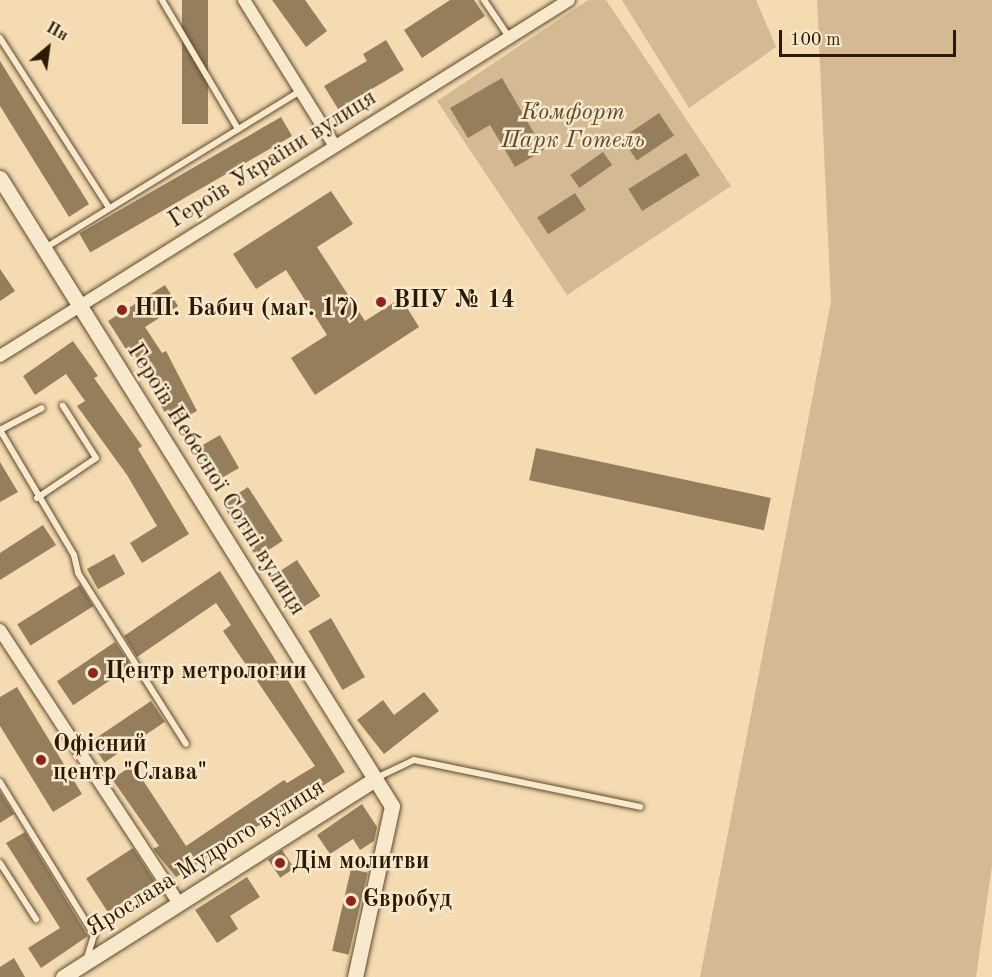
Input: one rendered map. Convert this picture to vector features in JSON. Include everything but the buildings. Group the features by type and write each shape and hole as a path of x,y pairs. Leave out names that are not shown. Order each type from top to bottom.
{"street":[{"path":"244,0 335,146"},
{"name":"Героїв України вулиця","path":"0,356 569,0"},
{"name":"Героїв Небесної Сотні вулиця","path":"0,178 392,806 355,977"},
{"path":"2,637 179,903"},
{"name":"Ярослава Мудрого вулиця","path":"69,975 374,780"}],"lane":[{"path":"162,0 238,129"},
{"path":"484,0 509,38"},
{"path":"0,38 109,208"},
{"path":"44,248 300,91"},
{"path":"37,498 96,458 63,406"},
{"path":"42,408 0,430 37,498 186,744"},
{"path":"374,780 414,760 640,807"},
{"path":"0,782 94,935 86,963"},
{"path":"0,863 36,919"}],"green space":[{"name":"Комфорт Парк Готель","path":"588,0 606,0 731,186 567,295 437,101"},
{"path":"622,0 756,0 776,47 689,108"},
{"path":"817,0 992,0 992,866 976,977 700,977 831,302"}],"place":[{"name":"ВПУ № 14","path":"381,302"},
{"name":"НП. Бабич (маг. 17)","path":"122,310"},
{"name":"Центр метрологии","path":"93,673"},
{"name":"Офісний центр \"Слава\"","path":"41,760"},
{"name":"Дім молитви","path":"280,863"},
{"name":"Євробуд","path":"351,901"}]}
